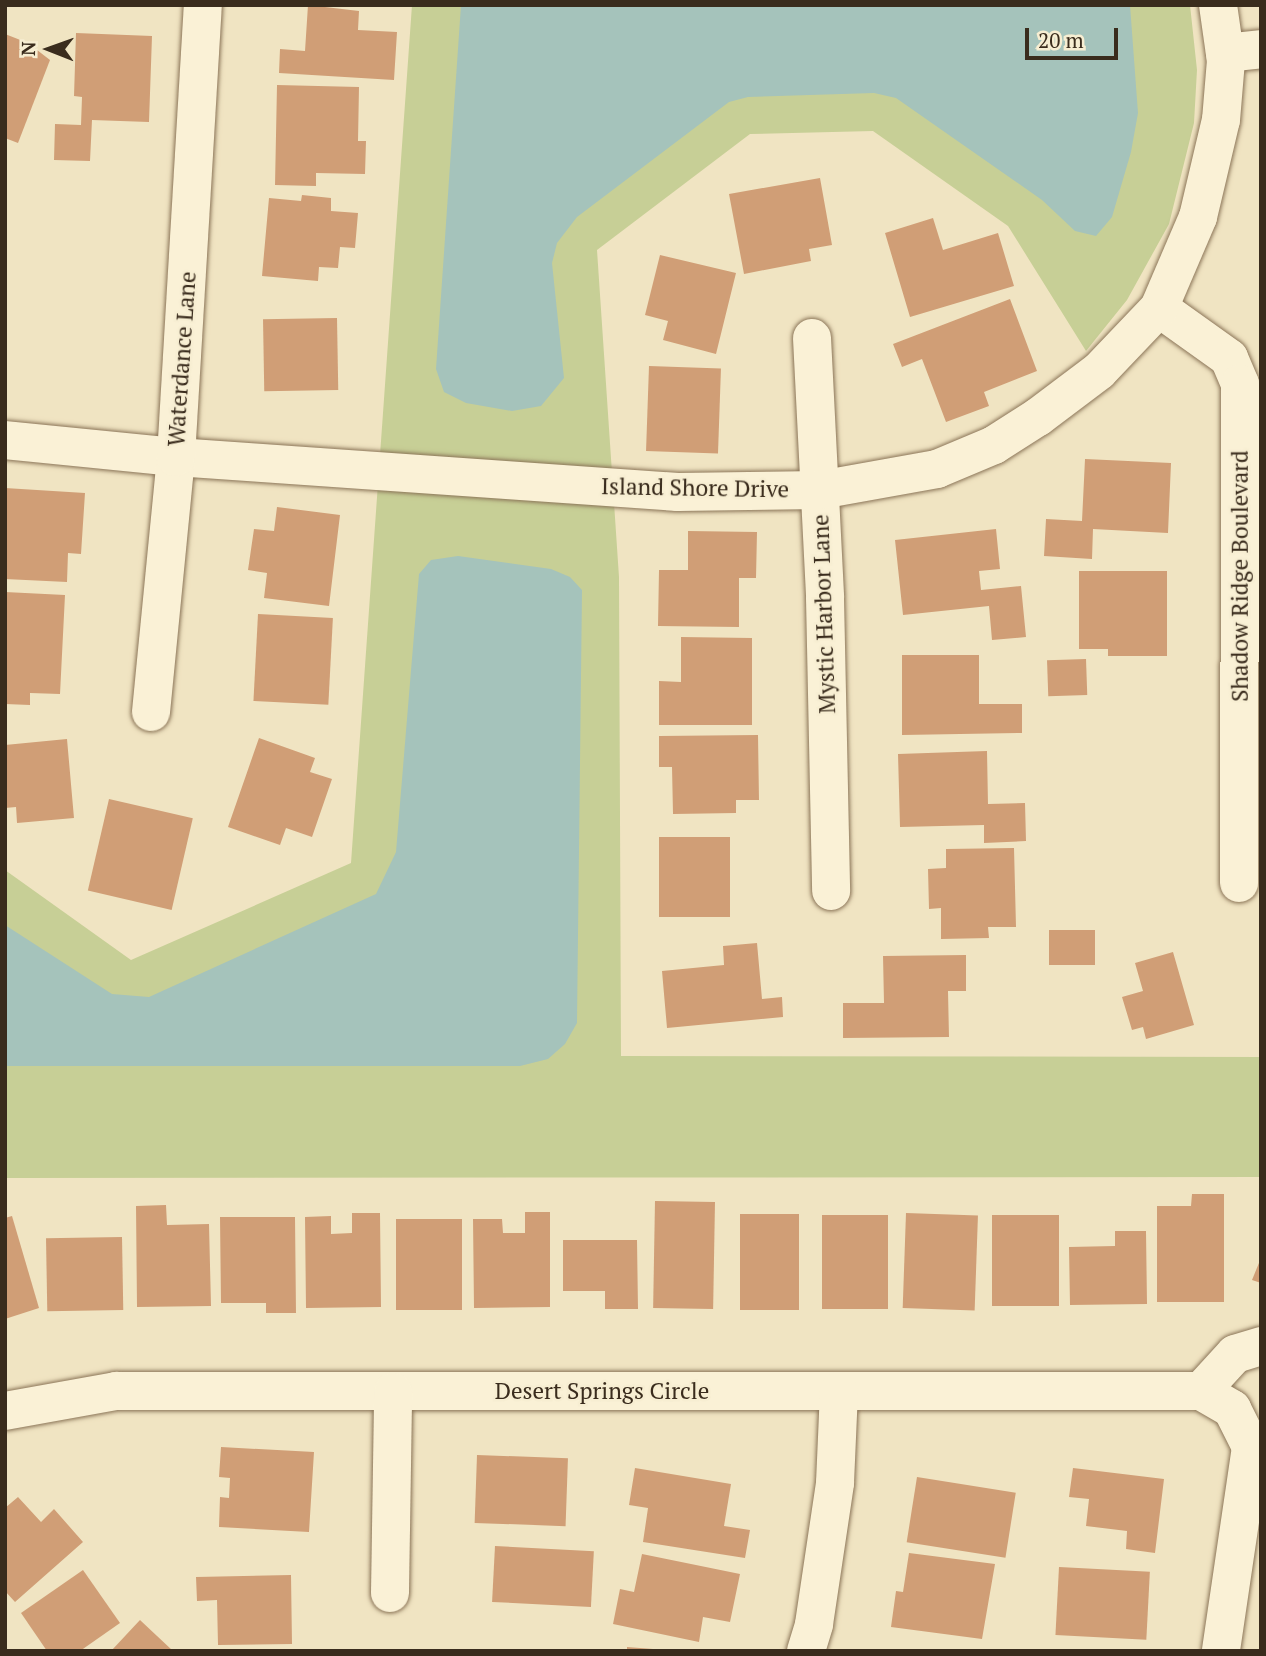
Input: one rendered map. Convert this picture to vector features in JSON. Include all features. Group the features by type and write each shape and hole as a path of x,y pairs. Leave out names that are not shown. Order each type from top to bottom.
{"street":[{"name":"Waterdance Lane","path":"151,712 176,457 203,5"},
{"name":"Island Shore Drive","path":"5,440 176,457 678,492 820,490 937,470 994,445 1099,371 1158,308 1198,217 1221,120 1243,51 1218,5"},
{"name":"Shadow Ridge Boulevard","path":"1158,308 1230,358 1240,384 1239,883"},
{"name":"Mystic Harbor Lane","path":"812,338 820,490 831,891"},
{"path":"1221,1651 1256,1443 1217,1400 1235,1354 1261,1346"},
{"name":"Desert Springs Circle","path":"5,1411 116,1391 839,1391 1217,1400"},
{"path":"806,1651 814,1624 835,1483 839,1391"},
{"path":"390,1592 393,1392"}],"green space":[{"path":"412,5 1190,5 1197,70 1194,123 1169,224 1127,300 1086,351 1008,226 873,131 750,134 597,250 619,577 621,1056 1261,1057 1261,1177 5,1178 5,870 131,960 351,863"}],"water":[{"path":"461,5 1130,5 1138,113 1131,152 1112,217 1096,236 1075,231 1042,200 896,98 874,93 748,97 729,102 577,217 557,243 552,263 564,378 541,406 512,411 466,403 444,392 436,369"},
{"path":"458,556 551,569 570,577 582,590 577,1023 565,1044 548,1059 520,1066 5,1066 5,925 112,994 149,997 376,894 396,852 419,574 431,560"}],"building":[{"path":"308,5 359,11 358,30 397,32 394,80 279,73 280,49 305,51"},
{"path":"76,33 152,36 149,122 92,120 90,161 54,160 55,124 81,125 82,97 74,96"},
{"path":"5,34 28,43 50,60 18,143 5,138"},
{"path":"277,85 359,87 358,141 366,141 365,174 316,173 316,186 275,185"},
{"path":"820,178 832,245 809,249 811,261 744,274 729,194"},
{"path":"302,195 331,198 331,211 358,213 355,248 340,247 338,268 319,267 318,281 262,276 269,198 301,201"},
{"path":"933,218 943,250 998,233 1014,286 910,317 885,233"},
{"path":"660,255 736,273 716,354 663,340 668,321 645,315"},
{"path":"1010,299 1037,371 984,392 989,406 946,422 922,359 902,367 893,344"},
{"path":"337,318 338,390 264,391 263,319"},
{"path":"649,366 721,369 718,453 646,451"},
{"path":"1085,459 1171,463 1168,533 1093,529 1092,559 1044,556 1046,519 1082,521"},
{"path":"5,488 85,493 81,554 68,553 67,582 5,579"},
{"path":"277,507 340,515 329,606 264,598 267,573 248,570 254,529 274,531"},
{"path":"996,529 1000,569 979,571 981,590 1021,586 1026,637 992,640 989,606 903,615 895,540"},
{"path":"688,531 757,532 756,578 739,578 739,627 658,626 659,570 688,570"},
{"path":"1079,571 1167,571 1167,656 1108,656 1108,649 1079,649"},
{"path":"5,592 65,595 60,694 30,693 30,705 5,704"},
{"path":"258,614 333,618 328,705 253,701"},
{"path":"681,637 752,638 752,725 659,725 659,681 681,682"},
{"path":"902,655 979,655 979,704 1022,704 1022,733 902,735"},
{"path":"1086,659 1087,695 1048,696 1047,660"},
{"path":"758,735 759,800 736,800 736,813 673,814 672,767 659,767 659,736"},
{"path":"259,738 315,758 310,772 332,779 312,837 286,828 280,845 228,827"},
{"path":"67,739 74,818 17,823 16,807 5,808 5,745"},
{"path":"987,751 988,804 1025,803 1026,841 984,843 984,825 900,827 898,754"},
{"path":"109,799 193,818 172,910 88,891"},
{"path":"659,837 730,837 730,917 659,917"},
{"path":"1014,848 1016,927 988,927 989,938 941,939 941,908 929,909 928,869 946,868 946,849"},
{"path":"1049,930 1095,930 1095,965 1049,965"},
{"path":"757,943 762,999 782,997 783,1017 667,1028 662,971 724,965 723,946"},
{"path":"1173,952 1194,1025 1146,1039 1143,1027 1132,1030 1122,997 1143,991 1135,963"},
{"path":"966,955 966,991 948,991 949,1037 843,1038 843,1003 884,1003 883,956"},
{"path":"1192,1194 1224,1194 1224,1302 1157,1302 1157,1206 1191,1206"},
{"path":"655,1201 715,1202 713,1309 653,1308"},
{"path":"166,1205 167,1225 209,1224 211,1306 137,1307 136,1206"},
{"path":"525,1212 550,1212 550,1307 474,1308 473,1219 502,1219 503,1233 525,1233"},
{"path":"352,1213 380,1213 381,1307 306,1308 305,1217 331,1216 331,1234 352,1233"},
{"path":"906,1213 978,1216 975,1310 903,1308"},
{"path":"740,1214 799,1214 799,1310 740,1310"},
{"path":"822,1215 888,1215 888,1309 822,1309"},
{"path":"992,1215 1059,1215 1059,1306 992,1306"},
{"path":"12,1216 39,1308 5,1319 5,1218"},
{"path":"220,1217 295,1217 296,1313 266,1313 266,1303 221,1303"},
{"path":"396,1219 462,1219 462,1310 396,1310"},
{"path":"1115,1231 1146,1231 1147,1304 1070,1305 1069,1247 1115,1246"},
{"path":"122,1237 123,1310 47,1311 46,1238"},
{"path":"563,1240 637,1240 638,1309 605,1309 605,1291 563,1291"},
{"path":"1261,1258 1261,1283 1252,1280"},
{"path":"221,1447 314,1452 309,1532 219,1527 220,1497 229,1498 230,1478 219,1477"},
{"path":"477,1455 568,1458 566,1526 475,1523"},
{"path":"635,1468 731,1484 724,1526 750,1530 745,1558 643,1542 648,1508 629,1505"},
{"path":"1073,1468 1164,1479 1155,1553 1126,1549 1127,1531 1086,1526 1089,1499 1069,1497"},
{"path":"917,1477 1016,1493 1005,1558 907,1542"},
{"path":"18,1497 41,1522 54,1509 83,1542 15,1602 5,1591 5,1508"},
{"path":"495,1546 594,1551 591,1607 492,1602"},
{"path":"909,1553 995,1564 982,1639 891,1627 896,1591 903,1592"},
{"path":"642,1554 740,1574 730,1622 703,1617 699,1642 613,1624 620,1589 634,1592"},
{"path":"1059,1567 1150,1572 1146,1640 1055,1635"},
{"path":"83,1570 120,1623 80,1651 47,1651 21,1613"},
{"path":"291,1575 292,1644 218,1645 217,1600 197,1601 196,1577"},
{"path":"140,1620 173,1651 111,1651"},
{"path":"627,1647 653,1649 653,1651 627,1651"}]}
